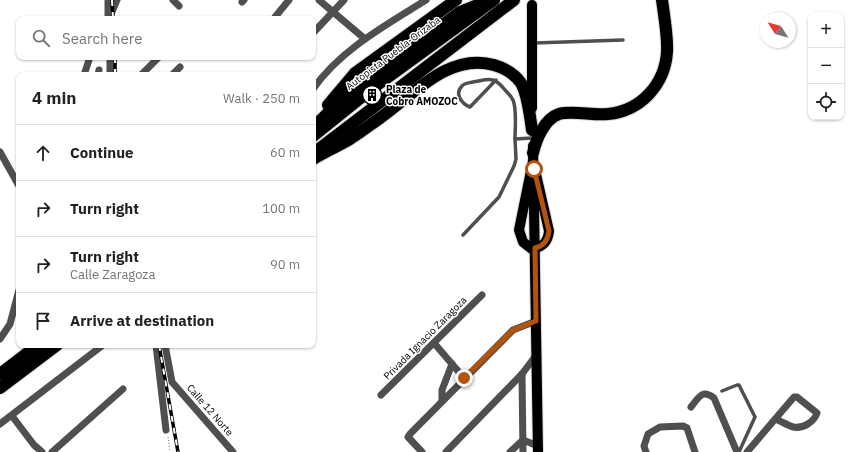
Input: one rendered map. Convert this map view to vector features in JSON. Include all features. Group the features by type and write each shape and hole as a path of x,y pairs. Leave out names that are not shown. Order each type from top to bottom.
{"highway":[{"path":"326,108 355,73 456,0"},
{"name":"Autopista Puebla-Orizaba","path":"316,120 326,108 359,78 417,36 460,12 492,0"},
{"name":"Autopista Puebla-Orizaba","path":"316,129 372,83 463,17 492,0"},
{"name":"Autopista Puebla-Orizaba","path":"316,134 369,91 492,0"},
{"path":"316,152 514,0"},
{"path":"533,157 538,136 542,128 558,114 608,114 637,105 648,95 659,81 666,64 668,50 662,0"},
{"name":"Autopista Puebla-Orizaba","path":"316,125 330,111 363,84 460,12"},
{"path":"316,142 372,95 418,61 462,34 482,25"},
{"path":"316,146 462,34"},
{"path":"316,157 351,138 386,114 430,80 449,69 466,63 483,63 498,66 512,74 522,84 532,134"},
{"path":"0,374 34,348"},
{"path":"0,388 53,348"}],"main road":[{"path":"532,5 532,134 538,449"},
{"path":"533,157 519,230 522,242 528,247 535,248"}],"street":[{"path":"108,0 109,16"},
{"path":"110,16 117,0"},
{"path":"173,0 179,6"},
{"path":"276,16 289,0"},
{"path":"319,0 365,39"},
{"path":"316,30 344,0"},
{"path":"316,84 320,78 365,39 426,0"},
{"path":"85,72 89,60"},
{"path":"110,60 110,72"},
{"path":"144,72 156,60"},
{"path":"175,72 180,67"},
{"path":"0,152 16,181"},
{"name":"Privada Ignacio Zaragoza","path":"381,396 482,295"},
{"path":"0,339 10,324 16,301"},
{"path":"422,452 408,437 410,434 513,330 536,321"},
{"path":"434,343 464,378"},
{"path":"0,424 99,348"},
{"path":"156,348 166,430"},
{"name":"Calle 12 Norte","path":"166,348 172,382 233,452"},
{"path":"446,452 522,374 537,354"},
{"path":"442,400 442,390 452,364"},
{"path":"522,374 523,452"},
{"path":"52,452 123,389"},
{"path":"690,407 704,394 708,393 714,398 738,452"},
{"path":"747,452 775,419 794,397 798,397 816,411 817,415 809,424 795,427 775,419"},
{"path":"12,416 34,445 42,452"},
{"path":"645,449 648,434 660,427 683,426 687,428 695,452"},
{"path":"523,440 538,449"},
{"path":"510,452 523,440"}],"lane":[{"path":"532,43 623,40"},
{"path":"463,235 499,197 516,160 514,104 512,98 496,80 490,79 461,86 459,92 460,101 470,107 496,80"},
{"path":"515,139 532,134"},
{"path":"722,391 737,385 739,386 754,417 738,452"}],"path":[{"path":"166,430 170,452"}],"railway":[{"path":"112,0 113,16"},
{"path":"115,60 115,72"},
{"path":"160,348 178,452"}],"place":[{"name":"Plaza de Cobro AMOZOC","path":"372,95"}],"route":[{"path":"464,378 513,330 536,321 535,248 540,247 545,243 549,231 534,169"}]}
